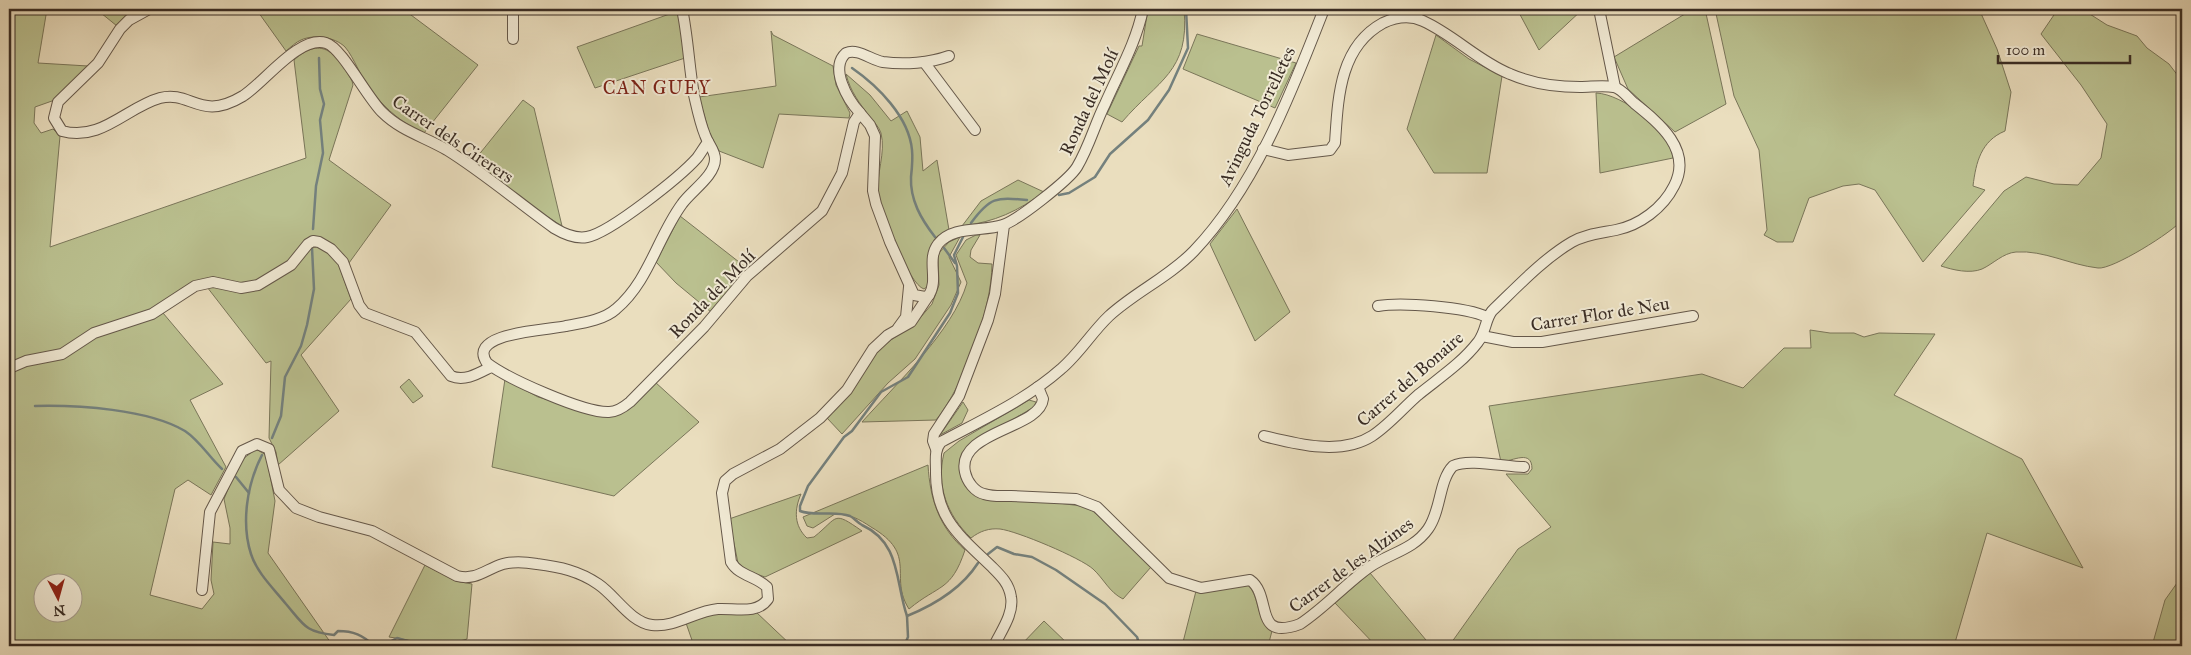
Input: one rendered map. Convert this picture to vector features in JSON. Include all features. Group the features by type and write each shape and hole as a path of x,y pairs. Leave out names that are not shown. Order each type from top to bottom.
{"street":[{"name":"Carrer dels Cirerers","path":"148,9 129,20 120,29 98,63 58,102 54,118 62,131 74,133 112,124 161,98 172,97 209,108 218,107 246,93 305,45 311,42 325,43 341,53 368,97 392,120 448,151 554,228 568,235 581,237 596,234 641,205 692,163 708,142"},
{"path":"513,9 513,39"},
{"path":"12,367 26,361 62,354 94,333 152,314 194,286 213,282 241,288 258,285 284,271 308,244 313,241 325,245 343,262 359,305 365,313 415,332 451,376 456,378 468,377 491,366 483,358 484,352 496,340 510,335 579,323 609,314 619,307 648,271 668,226 681,205 713,168 715,156 708,142 694,94 682,9"},
{"name":"Ronda del Molí","path":"929,295 933,281 933,253 940,242 948,236 965,231 1004,225 1037,203 1077,167 1131,50 1143,9"},
{"name":"Avinguda Torrelletes","path":"936,449 941,442 1038,387 1063,367 1110,316 1194,250 1231,204 1263,149 1324,9"},
{"path":"1599,9 1615,87"},
{"path":"1263,149 1288,154 1330,150 1335,143 1342,80 1351,54 1376,27 1390,20 1402,18 1412,18 1425,22 1486,62 1524,80 1556,86 1615,87 1652,117 1677,147 1679,160 1675,184 1659,207 1636,223 1618,230 1590,234 1567,245 1511,293 1487,317 1469,312 1403,304 1378,306"},
{"path":"929,295 925,298 917,296 909,287 876,204 873,191 875,136 870,125 848,96 842,80 840,67 844,55 853,51 880,61 924,62 950,56"},
{"path":"924,62 974,130"},
{"name":"Ronda del Molí","path":"491,366 533,389 597,410 609,412 625,406 704,327 747,276 822,211 837,186 854,122 860,113"},
{"path":"994,646 1011,611 1011,595 1003,578 957,533 942,511 937,490 936,449 933,441 934,434 959,396 992,306 1004,225"},
{"path":"202,590 210,512 242,451 257,444 268,449 279,490 296,508 329,520 372,531 457,576 471,578 504,564 517,562 562,568 586,576 604,589 635,618 654,625 671,624 706,611 756,608 768,598 767,587 758,580 737,571 731,562 724,522 723,485 733,474 780,449 820,418 846,390 874,349 896,330 906,317 909,287"},
{"path":"896,330 911,322 929,295"},
{"name":"Carrer Flor de Neu","path":"1482,336 1513,342 1542,342 1692,316"},
{"name":"Carrer del Bonaire","path":"1264,436 1291,443 1320,446 1346,445 1367,439 1456,365 1482,336 1487,317"},
{"name":"Carrer de les Alzines","path":"1038,387 1043,400 1038,410 983,441 968,453 965,458 965,471 967,478 975,489 990,495 1076,499 1090,503 1097,507 1169,578 1201,588 1250,580 1258,588 1267,620 1276,627 1289,628 1300,624 1372,565 1419,540 1430,527 1437,513 1447,475 1453,466 1481,463 1524,467"}],"green space":[{"path":"9,9 47,9 38,63 88,66 52,101 35,107 34,123 41,133 53,129 60,136 50,247 306,158 294,60 304,52 321,48 328,51 341,63 352,81 353,85 329,160 391,205 349,263 339,266 351,299 301,355 339,411 278,465 276,452 269,438 271,361 266,363 207,287 198,288 163,313 223,384 190,400 226,467 211,495 188,480 175,489 150,595 202,609 214,594 211,580 213,542 230,544 230,528 224,499 239,462 256,449 266,455 275,501 268,553 333,646 9,646"},
{"path":"96,9 139,9 117,26"},
{"path":"256,9 403,9 478,65 424,133 402,121 378,99 365,82 348,51 341,44 330,39 312,37 299,41 286,51"},
{"path":"1148,9 1184,9 1185,30 1182,47 1177,61 1169,73 1122,122 1107,114 1139,46 1142,46"},
{"path":"1517,9 1583,9 1539,50"},
{"path":"1693,9 1705,9 1726,104 1675,132 1628,89 1614,57"},
{"path":"1715,9 1979,9 1997,49 2011,92 2005,131 1990,140 1978,161 1973,186 1985,190 1923,262 1875,190 1859,184 1843,186 1809,198 1793,242 1777,242 1764,235 1767,230 1759,150 1734,96"},
{"path":"2058,9 2082,9 2107,25 2137,36 2147,48 2169,64 2182,81 2182,220 2167,233 2142,249 2105,267 2098,268 2047,255 2026,252 2007,254 1982,269 1972,271 1962,271 1941,266 2004,191 2026,177 2054,184 2078,185 2101,158 2107,124 2081,85 2041,34"},
{"path":"678,11 685,58 595,88 577,47"},
{"path":"771,31 773,35 833,66 836,85 850,113 849,118 779,114 763,168 719,151 709,132 699,97 776,86"},
{"path":"1197,34 1296,63 1275,108 1183,69"},
{"path":"1436,35 1469,59 1502,76 1487,173 1434,173 1407,129"},
{"path":"846,74 870,95 891,121 907,111 920,137 923,171 937,160 949,230 940,236 930,248 928,254 928,286 924,289 911,275 903,262 880,203 878,186 882,148 881,133 856,97"},
{"path":"1596,93 1619,100 1643,115 1663,136 1670,147 1673,158 1600,173"},
{"path":"523,100 534,108 562,226 521,200 473,162"},
{"path":"1018,180 1044,192 1006,215 985,222 962,226 981,201"},
{"path":"1237,209 1290,312 1255,341 1210,244"},
{"path":"680,216 748,269 711,312 676,283 656,262"},
{"path":"980,235 971,250 970,257 978,263 992,264 991,282 982,324 957,387 936,420 862,422 922,356 949,320 960,301 967,283 956,255 966,240"},
{"path":"960,237 949,257 961,282 951,305 915,359 888,383 842,434 827,418 854,388 877,352 886,343 914,325 932,304 939,285 938,254 949,242"},
{"path":"1810,330 1830,333 1854,333 1864,337 1879,333 1935,334 1894,395 2022,459 2083,568 1987,533 1954,646 1449,646 1518,549 1551,527 1506,474 1528,474 1532,469 1531,463 1529,459 1525,458 1501,462 1489,406 1702,374 1743,388 1784,348 1811,348"},
{"path":"409,379 423,396 413,403 400,387"},
{"path":"505,379 538,397 608,416 655,382 699,422 614,496 492,467"},
{"path":"1029,400 1036,402 1034,407 968,446 961,458 960,469 962,474 971,491 1088,507 1125,539 1151,567 1123,599 1114,593 1097,573 1086,564 1034,540 1000,529 985,530 971,538 950,510 941,477 944,453 959,441"},
{"path":"963,402 968,410 962,423 940,435"},
{"path":"928,465 931,489 942,522 965,550 960,564 949,581 909,609 903,597 899,557 886,537 850,516 835,514 813,528 807,526 803,517"},
{"path":"801,494 796,518 807,538 814,537 832,521 840,518 862,531 765,577 748,571 738,563 729,519"},
{"path":"425,565 456,581 472,584 467,639 457,642 438,643 389,637"},
{"path":"1370,573 1431,646 1376,646 1335,603"},
{"path":"2182,576 2182,646 2152,646 2165,600"},
{"path":"1249,585 1263,621 1272,631 1268,646 1182,646 1196,591 1213,591"},
{"path":"756,612 792,646 694,646 686,623 714,614"},
{"path":"1044,621 1070,646 1020,646"}],"waterway":[{"path":"1059,195 1069,193 1095,177 1110,154 1148,120 1169,90 1188,48 1186,9"},
{"path":"313,229 316,186 323,153 320,120 324,104 320,89 319,58"},
{"path":"852,68 882,93 899,114 905,126 912,150 912,194 921,216 935,237"},
{"path":"971,223 983,208 994,201 1001,199 1027,200"},
{"path":"907,616 895,564 884,542 875,533 850,516 844,514 806,513 800,511 800,506 808,486 844,437 852,431 881,392 908,377 950,313 958,293 957,266 954,255 963,237"},
{"path":"272,438 281,416 285,377 301,346 307,325 314,289 312,248"},
{"path":"944,248 955,263"},
{"path":"35,406 71,406 112,410 133,413 170,424 190,435 222,469"},
{"path":"262,455 249,491 246,517 248,542 257,568 271,587 306,626 324,634 334,635 338,631 353,633 362,636 374,646"},
{"path":"236,477 249,493"},
{"path":"988,554 997,547 1014,554 1032,557 1056,570 1105,604 1137,637 1140,646"},
{"path":"904,646 908,637 907,616 947,595 964,580 978,563"},
{"path":"382,646 397,638 424,645 464,642 487,646"}],"district":[{"name":"CAN GUEY","path":"657,87"}]}
